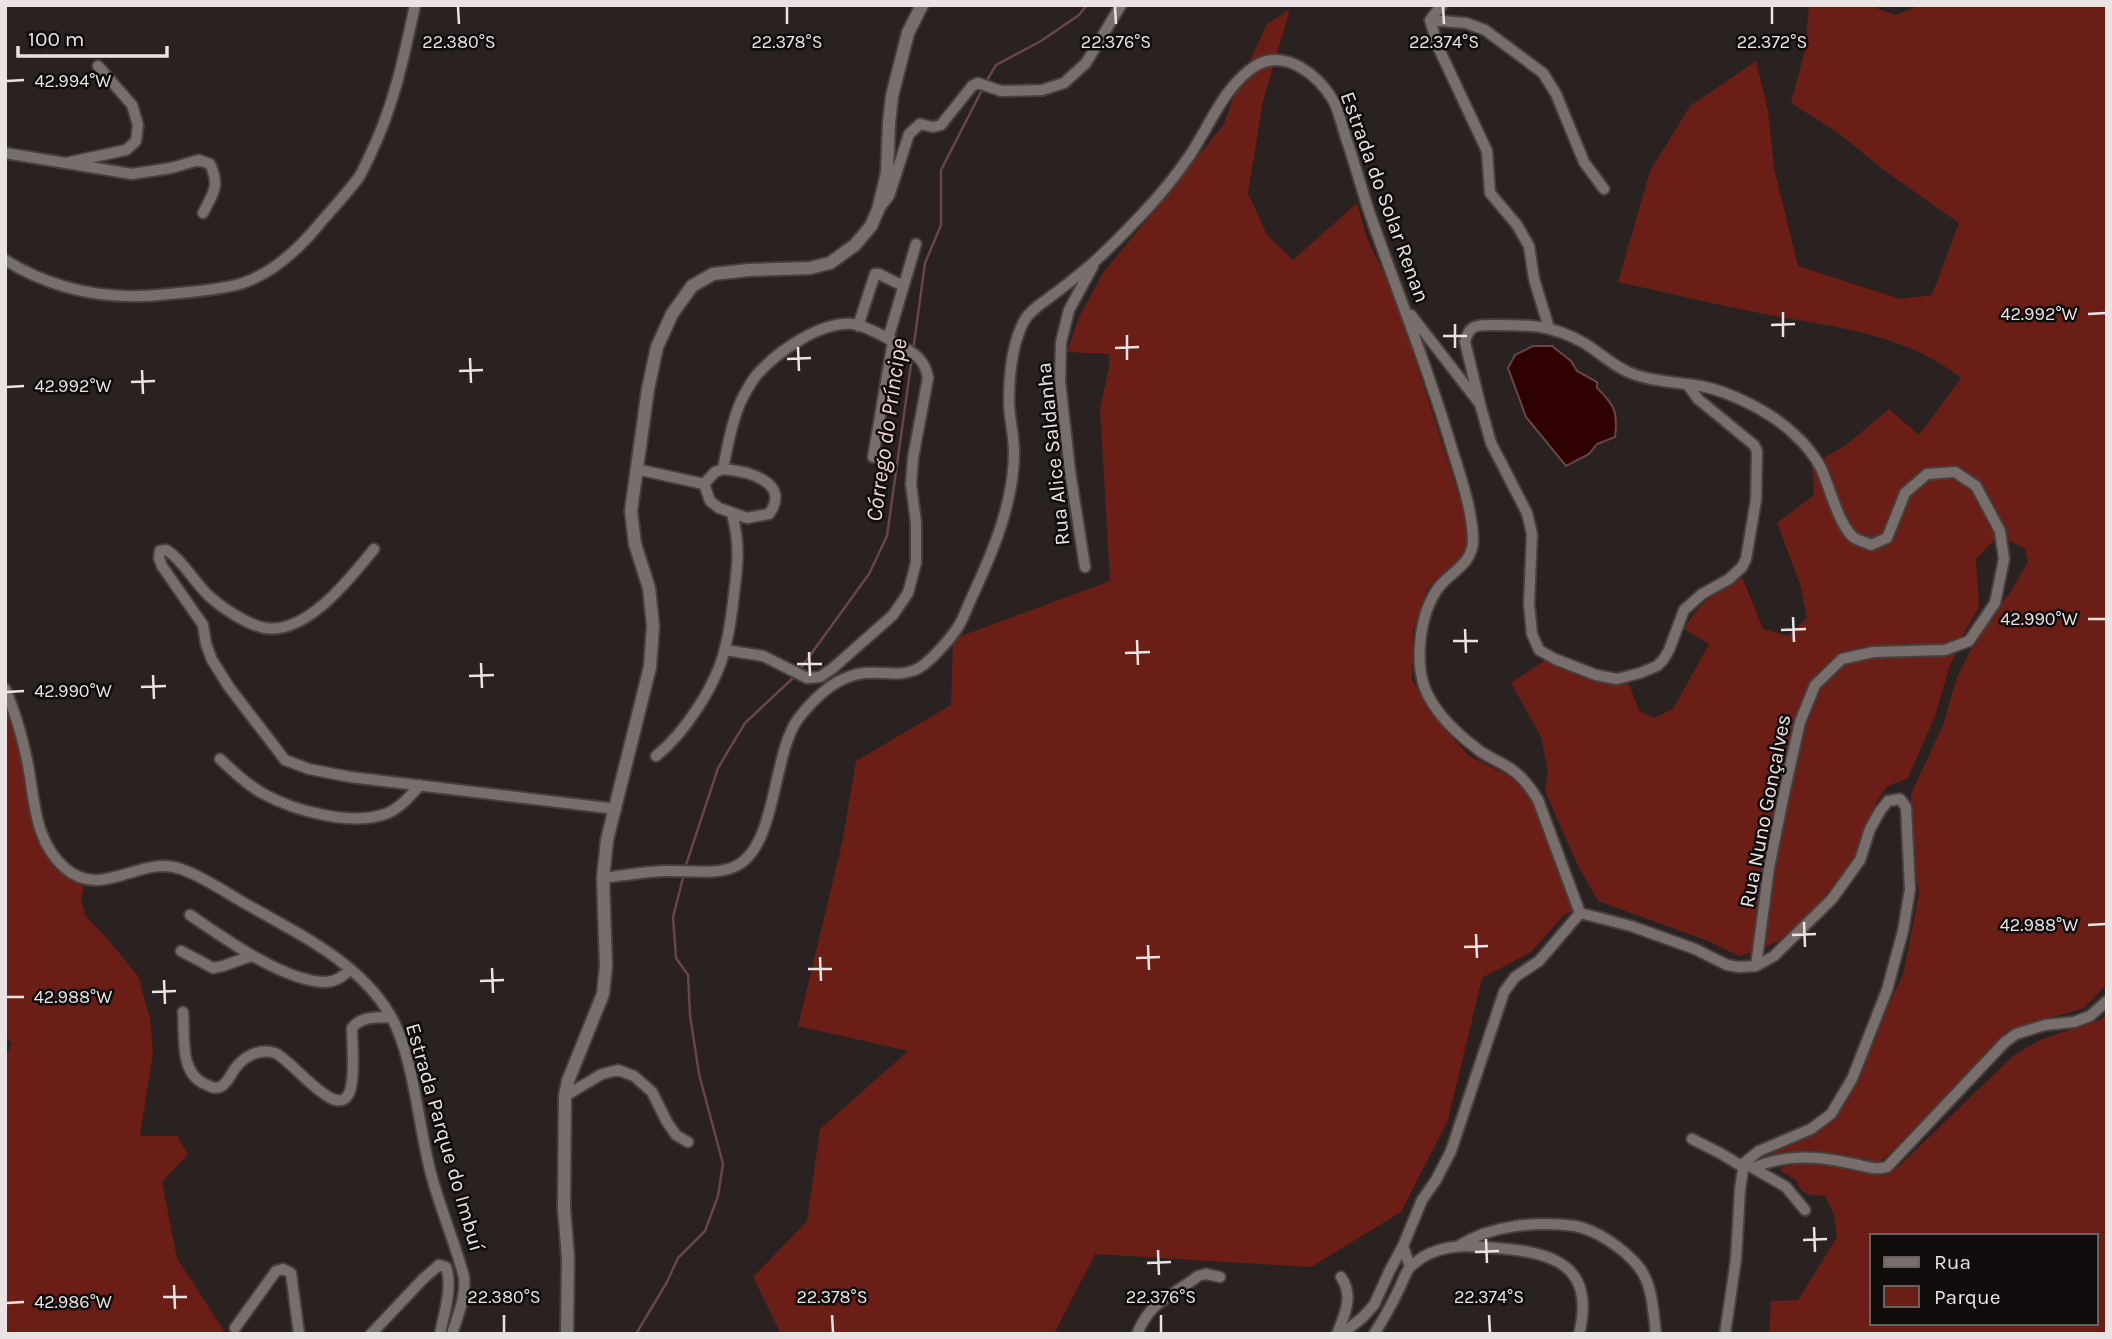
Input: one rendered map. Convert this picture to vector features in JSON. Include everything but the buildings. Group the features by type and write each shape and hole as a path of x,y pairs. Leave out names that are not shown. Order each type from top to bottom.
{"street":[{"path":"5,260 62,286 88,293 124,296 164,295 242,284 275,269 311,234 359,176 385,124 400,77 415,5"},
{"path":"567,1334 569,1284 564,1208 565,1096 568,1081 601,1003 605,986 607,966 603,878 607,840 650,667 653,626 649,588 635,544 631,512 648,390 657,347 672,314 692,286 713,274 810,268 830,263 855,245 871,226 887,173 892,96 908,33 922,5"},
{"path":"878,210 889,196 909,134 920,124 933,127 941,125 972,86 986,85 1000,91 1042,90 1064,83 1086,63 1121,5"},
{"path":"1430,20 1441,5"},
{"path":"1430,20 1466,23 1485,30 1544,73 1556,94 1584,162 1604,189"},
{"path":"1430,20 1439,49 1487,151 1490,193 1517,225 1529,246 1534,279 1549,328"},
{"name":"Estrada do Solar Renan","path":"603,878 733,868 743,861 763,835 794,723 819,694 846,678 864,673 912,672 926,664 957,628 997,536 1012,483 1014,450 1009,404 1011,374 1015,348 1024,322 1032,311 1096,261 1147,209 1186,160 1231,88 1260,63 1280,60 1301,66 1317,78 1335,103 1369,212 1446,426 1463,484 1473,533 1472,550 1467,562 1440,585 1429,604 1421,639 1421,673 1426,692 1441,716 1478,751 1512,769 1529,785 1538,800 1580,913"},
{"path":"64,163 127,150 136,141 138,125 132,105 98,66"},
{"path":"5,153 132,174 171,168 199,160 210,164 216,178 215,189 204,213"},
{"path":"873,457 891,340 916,244"},
{"name":"Rua Alice Saldanha","path":"1085,567 1060,381 1061,342 1069,310 1096,261"},
{"path":"858,326 875,274 903,286"},
{"path":"1402,303 1480,404 1491,443 1527,513 1532,534 1532,634 1539,650 1596,675 1617,679 1657,666 1669,650 1684,610 1702,594 1729,579 1742,567 1746,559 1756,500 1757,452 1754,445 1698,399 1686,384"},
{"path":"723,469 740,403 754,378 780,354 803,338 828,328 852,324 891,340 926,365 928,378 913,458 916,563 908,593 893,615 820,677 807,678 763,656 725,650"},
{"name":"Rua Nuno Gonçalves","path":"1480,404 1465,342 1467,332 1474,326 1490,325 1549,328 1583,343 1626,371 1651,380 1706,387 1734,397 1774,418 1795,435 1819,465 1839,514 1853,537 1871,545 1887,538 1905,493 1927,474 1955,472 1976,486 2000,531 2004,559 1995,603 1969,641 1945,650 1873,652 1842,659 1815,685 1800,722 1785,789 1769,868 1756,966"},
{"path":"636,469 704,484"},
{"path":"723,469 757,477 771,484 777,494 775,505 769,514 747,518 732,514 710,501 704,484 715,472 723,469"},
{"path":"656,756 670,745 708,691 725,650 738,562 738,537 732,514"},
{"path":"374,549 339,592 301,621 282,627 265,628 240,617 211,598 189,576 174,554 166,550 160,551 159,558 203,625 212,660 229,687 285,760 309,769 350,777 616,809"},
{"name":"Estrada Parque do Imbuí","path":"5,689 26,758 34,814 51,852 63,867 83,880 119,877 151,867 168,865 181,869 302,935 350,969 374,993 398,1030 407,1058 430,1169 464,1277 463,1300 452,1334"},
{"path":"220,759 262,793 301,809 337,817 365,819 389,812 405,802 420,785"},
{"path":"1340,1334 1374,1305 1404,1246 1422,1200 1451,1151 1504,992 1515,977 1539,961 1580,913 1631,926 1695,949 1727,965 1756,966 1774,956 1832,899 1860,860 1870,829 1880,811 1888,801 1899,799 1906,807 1910,889 1903,931 1887,990 1852,1079 1831,1114 1811,1129 1759,1151 1747,1166 1725,1334"},
{"path":"190,915 251,956 295,975 323,982 336,980 350,969"},
{"path":"181,951 213,968 251,956"},
{"path":"1747,1166 1793,1156 1835,1160 1878,1169 1887,1167 2005,1042 2016,1034 2045,1025 2074,1022 2090,1016 2107,1001"},
{"path":"183,1012 187,1065 200,1082 219,1088 251,1054 273,1052 286,1058 325,1096 336,1101 349,1094 352,1083 352,1028 357,1021 390,1017"},
{"path":"565,1096 602,1074 618,1070 634,1076 652,1092 676,1135 688,1142"},
{"path":"1692,1139 1786,1187 1805,1210"},
{"path":"1460,1245 1473,1237 1523,1225 1577,1226 1600,1236 1632,1260 1646,1279 1656,1334"},
{"path":"1374,1334 1388,1313 1410,1267 1438,1250 1460,1245 1528,1250 1556,1260 1576,1277 1583,1294 1584,1314 1579,1334"},
{"path":"1404,1246 1410,1267"},
{"path":"371,1334 439,1265 446,1267 449,1274 440,1334"},
{"path":"234,1328 276,1271 283,1269 291,1273 299,1334"},
{"path":"1137,1334 1152,1307 1198,1276 1206,1274 1220,1277"},
{"path":"1340,1334 1348,1297 1347,1286 1341,1277"}],"green space":[{"path":"1809,5 1868,5 1895,15 1921,5 2107,5 2107,984 2084,1008 2006,1031 1992,1050 1877,1164 1810,1150 1771,1154 1835,1119 1903,974 1919,893 1910,836 1911,794 1943,725 1957,677 1977,637 2011,591 2028,562 2025,548 2009,541 1993,541 1976,559 1979,608 1950,665 1935,716 1908,778 1886,787 1872,810 1856,856 1842,880 1789,936 1739,956 1708,941 1598,901 1578,866 1545,791 1548,773 1541,737 1511,683 1547,659 1584,678 1629,684 1639,711 1654,718 1673,709 1709,644 1684,629 1709,599 1742,577 1763,629 1788,636 1807,618 1800,584 1777,523 1814,495 1812,465 1846,445 1889,409 1919,435 1961,378 1915,350 1865,334 1618,282 1650,171 1690,106 1756,61 1768,111 1774,168 1798,266 1900,299 1932,295 1959,223 1885,171 1837,132 1791,103 1805,50"},
{"path":"1290,9 1263,101 1248,193 1267,235 1293,260 1357,203 1367,238 1395,297 1470,530 1466,554 1428,588 1413,631 1412,680 1437,720 1469,756 1513,778 1534,799 1575,910 1564,915 1531,952 1482,978 1448,1120 1401,1212 1311,1267 1095,1254 1054,1334 781,1334 753,1277 807,1221 820,1129 908,1051 798,1026 842,843 856,761 951,705 953,639 1110,581 1100,408 1109,368 1109,354 1067,352 1079,317 1103,273 1224,124 1235,92 1267,24"},
{"path":"5,698 29,773 31,817 41,846 59,871 84,887 81,900 86,917 138,976 150,1019 153,1052 140,1136 177,1136 188,1154 162,1182 177,1258 226,1334 5,1334 5,1057 12,1044 5,1036"},
{"path":"2107,1013 2107,1334 1769,1334 1771,1301 1798,1300 1837,1237 1834,1215 1825,1196 1804,1192 1797,1181 1780,1168 1819,1163 1882,1175 1898,1167 2014,1055 2042,1039 2102,1019"}],"shaded area":[{"path":"1533,346 1552,346 1571,361 1577,371 1597,382 1597,388 1614,410 1615,437 1597,444 1589,454 1566,466 1526,417 1508,368 1515,355"}],"waterway":[{"name":"Córrego do Príncipe","path":"986,82 996,65 1041,41 1079,15 1087,5"},
{"name":"Córrego do Príncipe","path":"913,351 925,263 941,225 941,170 983,88"},
{"name":"Córrego do Príncipe","path":"798,672 869,574 887,536 912,357"},
{"name":"Córrego do Príncipe","path":"685,868 718,768 745,723 794,677"},
{"name":"Córrego do Príncipe","path":"636,1334 678,1258 705,1231 718,1196 723,1164 699,1074 690,1015 688,975 676,958 673,917 684,874"}]}
